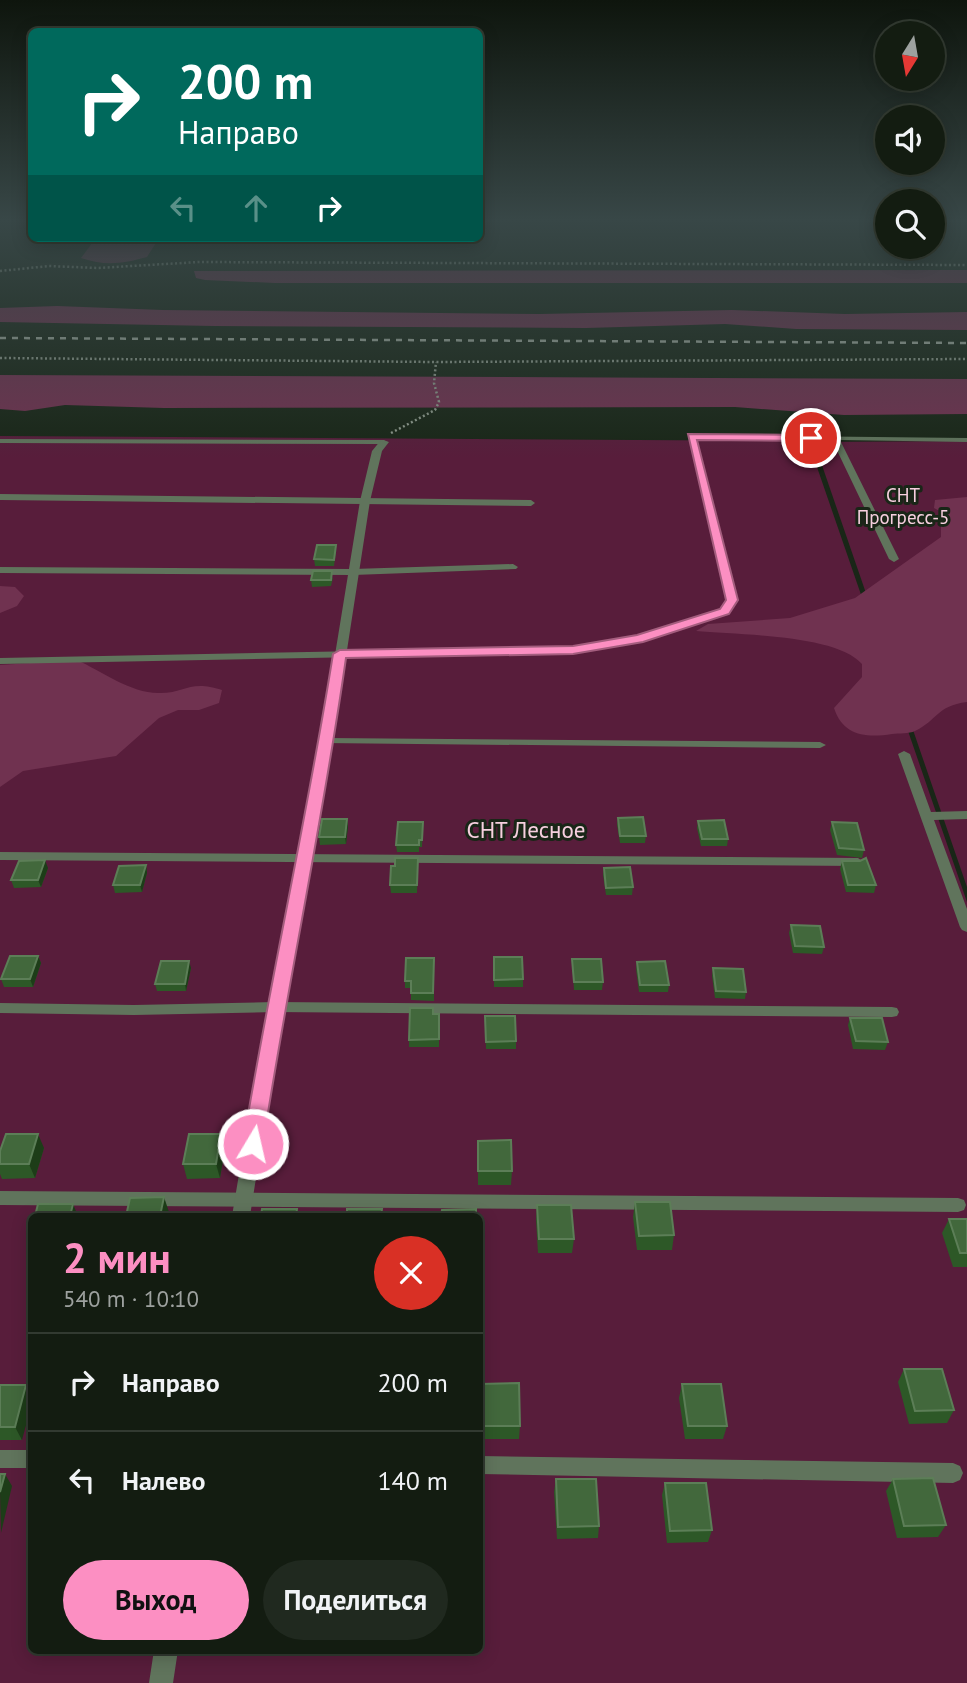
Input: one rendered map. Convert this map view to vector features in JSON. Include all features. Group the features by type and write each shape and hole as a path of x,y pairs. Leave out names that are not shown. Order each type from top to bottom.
{"street":[{"path":"242,1213 275,1007 327,741 365,501 377,451 384,442"},
{"path":"160,1683 165,1654"}],"lane":[{"path":"0,661 573,650 639,639 725,612 732,600 691,437 967,440"},
{"path":"835,438 894,559"},
{"path":"0,441 384,442"},
{"path":"0,497 531,503"},
{"path":"0,570 353,572 513,567"},
{"path":"327,741 820,744"},
{"path":"904,754 967,927"},
{"path":"926,816 967,815"},
{"path":"0,856 304,856 858,862"},
{"path":"0,1008 134,1010 275,1007 892,1012"},
{"path":"0,1198 958,1205"},
{"path":"0,1459 28,1459"},
{"path":"483,1465 953,1472"}],"path":[{"path":"0,358 436,362 967,359"},
{"path":"384,442 403,425 435,410 439,402 434,383 436,362"}],"green space":[{"name":"СНТ Лесное","path":"0,436 808,441 967,902 967,1683 0,1683"},
{"name":"СНТ Прогресс-5","path":"967,441 967,887 814,442"}],"shaded area":[{"path":"57,306 163,310 540,314 732,310 845,314 967,312 967,330 796,329 725,324 586,328 0,322 0,308"},
{"path":"0,375 967,379 967,414 844,415 735,407 164,408 65,405 25,411 0,409"},
{"path":"967,497 967,702 943,710 915,731 865,735 849,730 843,724 834,708 862,677 862,664 849,654 809,641 696,631 708,624 790,618 855,598 941,537 941,522 947,515 934,508 935,500"},
{"path":"0,586 15,587 24,596 17,606 0,613"},
{"path":"77,660 127,685 148,692 167,693 194,686 222,690 219,703 199,710 178,710 159,718 116,756 23,771 0,787 0,665"}],"building":[{"path":"317,545 336,545 334,560 314,559"},
{"path":"313,571 332,571 331,580 311,580"},
{"path":"643,817 646,836 620,836 618,818"},
{"path":"322,819 347,819 345,837 319,837"},
{"path":"724,820 728,839 702,839 698,821"},
{"path":"398,822 423,822 419,845 396,845"},
{"path":"832,822 857,823 864,850 839,848"},
{"path":"395,858 418,858 417,885 390,885 391,866 395,866"},
{"path":"866,858 876,885 848,885 842,861 860,861"},
{"path":"45,860 38,880 11,880 19,861"},
{"path":"146,865 140,885 113,885 119,866"},
{"path":"630,867 633,887 606,888 604,868"},
{"path":"791,925 820,926 824,947 795,946"},
{"path":"10,956 38,956 30,979 1,979"},
{"path":"494,957 522,957 523,979 494,980"},
{"path":"406,958 434,958 433,993 411,993 411,981 405,981"},
{"path":"572,959 601,959 603,982 574,982"},
{"path":"161,961 189,961 185,984 155,984"},
{"path":"665,961 669,985 640,985 637,962"},
{"path":"713,968 743,969 746,992 716,991"},
{"path":"410,1008 433,1008 433,1014 439,1014 439,1039 409,1040"},
{"path":"485,1016 515,1016 516,1041 486,1042"},
{"path":"850,1018 882,1018 888,1042 856,1041"},
{"path":"6,1134 38,1134 29,1164 0,1164 0,1151"},
{"path":"189,1134 221,1134 216,1164 183,1164"},
{"path":"511,1140 512,1171 478,1171 478,1141"},
{"path":"164,1197 161,1213 127,1213 130,1198"},
{"path":"635,1202 670,1202 674,1235 639,1236"},
{"path":"38,1204 73,1204 71,1213 36,1213"},
{"path":"537,1205 571,1205 574,1239 539,1239"},
{"path":"262,1209 297,1209 296,1213 261,1213"},
{"path":"347,1209 382,1209 381,1213 347,1213"},
{"path":"476,1209 476,1213 442,1213 442,1210"},
{"path":"949,1219 967,1219 967,1253 960,1253"},
{"path":"904,1369 942,1369 954,1410 915,1411"},
{"path":"519,1383 520,1426 483,1426 483,1384"},
{"path":"682,1384 721,1384 727,1426 688,1426"},
{"path":"0,1385 26,1385 15,1427 0,1427"},
{"path":"0,1474 5,1474 0,1492"},
{"path":"933,1478 946,1525 904,1526 893,1479"},
{"path":"556,1479 596,1479 599,1526 558,1527"},
{"path":"665,1483 706,1483 712,1530 670,1531"}],"railway":[{"path":"0,338 967,343"}],"route":[{"path":"253,1144 275,1007 327,741 340,654 573,650 639,639 725,612 732,600 691,437 811,438"}]}
